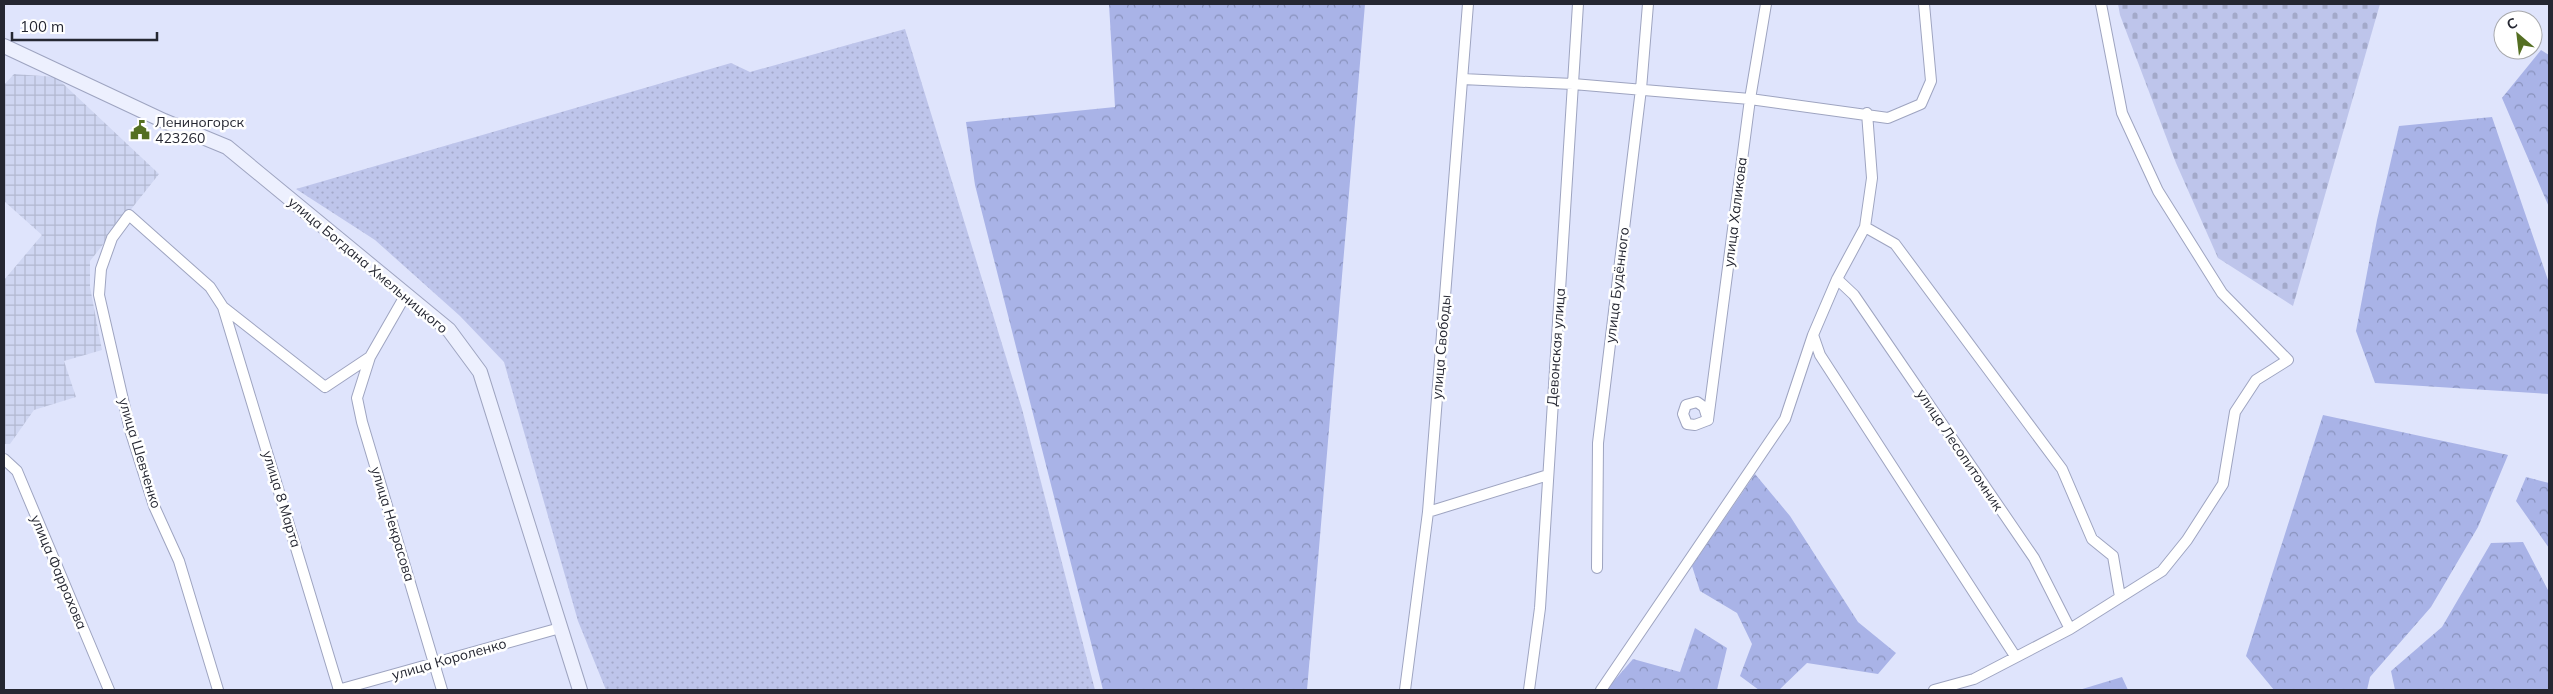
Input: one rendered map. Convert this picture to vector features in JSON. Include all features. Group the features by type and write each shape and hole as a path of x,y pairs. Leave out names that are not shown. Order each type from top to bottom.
{"street":[{"name":"улица Свободы","path":"1405,690 1428,512 1468,4"},
{"name":"Девонская улица","path":"1529,690 1540,608 1578,4"},
{"name":"улица Будённого","path":"1597,568 1598,443 1640,90 1648,4"},
{"name":"улица Халикова","path":"1708,420 1750,99 1766,4"},
{"path":"1462,79 1573,84 1750,99 1867,113 1888,118 1921,104 1931,82 1924,4"},
{"path":"1934,690 1974,679 2070,629 2162,571 2187,540 2224,484 2235,412 2256,380 2288,360 2222,294 2158,192 2122,113 2101,4"},
{"name":"улица Богдана Хмельницкого","path":"4,46 164,121 227,147 448,330 480,372 580,690"},
{"path":"1601,690 1785,419 1813,335 1837,279 1865,227 1872,178 1867,113"},
{"name":"улица Некрасова","path":"129,215 210,287 223,307 324,386 370,357"},
{"name":"улица Шевченко","path":"129,215 112,238 101,269 99,295 130,430 154,506 179,561 218,690"},
{"path":"1865,227 1895,244 2062,469 2092,539 2113,556 2120,597"},
{"name":"улица Лесопитомник","path":"1837,279 1854,295 2034,558 2070,629"},
{"name":"улица Некрасова","path":"405,296 370,357 357,398 362,422 442,690"},
{"name":"улица 8 Марта","path":"223,307 339,690"},
{"path":"1813,335 1820,355 2015,656"},
{"name":"улица Фаррахова","path":"4,459 17,471 109,690"},
{"path":"1428,512 1548,475"},
{"name":"улица Короленко","path":"339,690 560,628"}],"shaded area":[{"path":"14,74 56,77 159,174 90,261 90,287 102,350 64,361 76,397 34,410 10,444 4,444 4,280 42,235 4,201 4,85"}],"green space":[{"path":"1109,4 1365,4 1307,690 1103,690 975,185 966,122 1115,107"},
{"path":"2118,4 2380,4 2293,306 2218,258 2176,163 2120,15"},
{"path":"905,29 1022,409 1095,690 606,690 578,621 504,362 460,316 375,240 296,189 731,63 750,72"},
{"path":"2543,51 2549,55 2549,207 2502,98 2533,60 2543,60"},
{"path":"2492,117 2549,283 2549,394 2375,383 2356,331 2377,220 2399,126"},
{"path":"2323,415 2508,455 2478,527 2431,607 2370,677 2367,690 2274,690 2246,656"},
{"path":"1755,474 1790,516 1858,622 1896,653 1878,674 1807,663 1779,690 1759,690 1740,676 1752,644 1737,613 1700,591 1692,566"},
{"path":"2526,477 2549,483 2549,548 2516,501"},
{"path":"2523,542 2549,592 2549,690 2395,690 2391,671 2442,627 2491,543"},
{"path":"1695,628 1727,648 1717,690 1606,690 1633,659 1680,672"},
{"path":"2122,677 2128,690 2079,690"}],"place":[{"name":"Лениногорск 423260","path":"140,130"}]}
